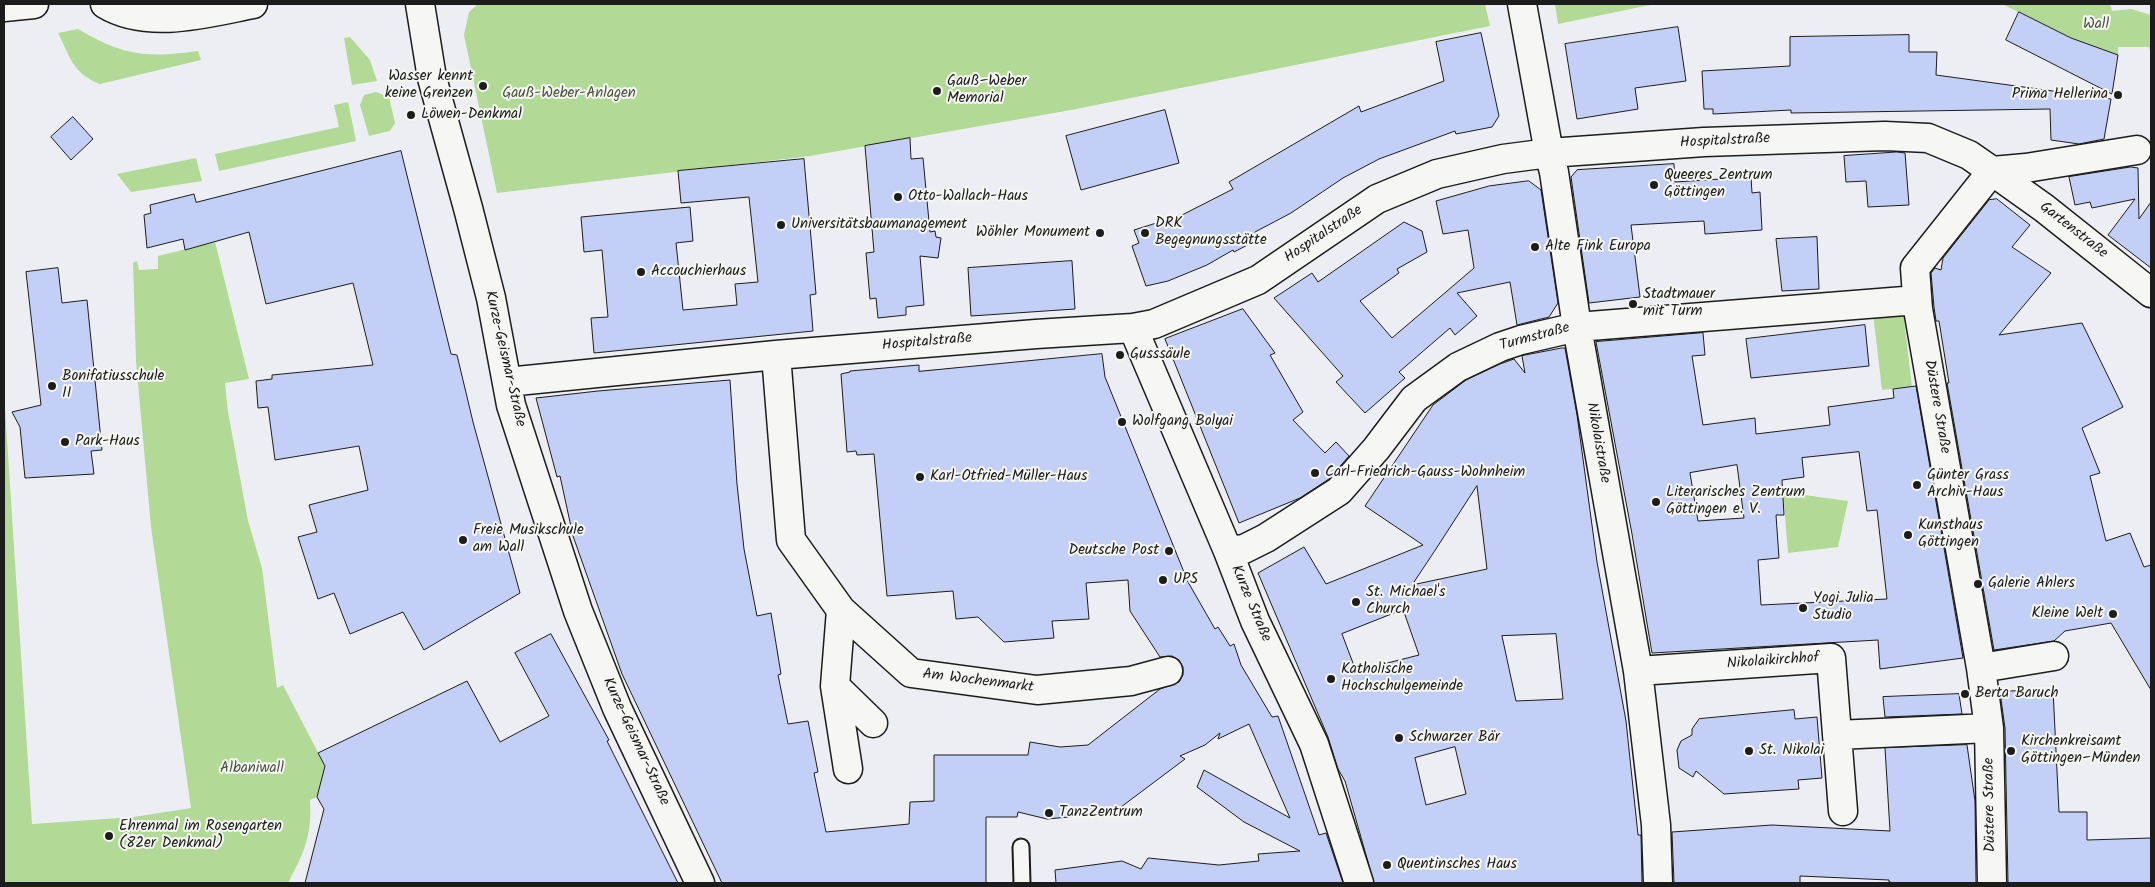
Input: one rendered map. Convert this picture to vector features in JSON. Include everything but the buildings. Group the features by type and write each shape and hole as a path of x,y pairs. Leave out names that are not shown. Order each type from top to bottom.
{"street":[{"path":"4,7 34,4"},
{"path":"105,4 113,9 140,16 168,17 190,16 253,4"},
{"name":"Kurze-Geismar-Straße","path":"408,4 416,45 432,78"},
{"name":"Kurze-Geismar-Straße","path":"420,4 432,78 491,298 511,404 578,611 618,708 700,883"},
{"name":"Nikolaistraße","path":"1522,4 1554,172 1577,327 1638,671 1656,825 1658,883"},
{"name":"Hospitalstraße","path":"507,382 776,355 1133,328 1154,324 1258,280 1377,199 1437,174 1503,159 1549,153 1704,142 1910,136 1928,138 1950,146 1969,155 1992,171"},
{"path":"1992,171 2026,168 2137,150"},
{"name":"Gartenstraße","path":"1992,171 2044,208 2151,293"},
{"name":"Düstere Straße","path":"1992,171 1916,268 1917,300 1981,668 1989,728 1992,883"},
{"name":"Turmstraße","path":"1228,550 1244,548 1266,538 1339,491 1376,450 1414,399 1443,376 1478,356 1500,347 1577,327 1917,300"},
{"name":"Kurze Straße","path":"1133,328 1228,550 1255,621 1314,744 1359,883"},
{"name":"Am Wochenmarkt","path":"776,355 791,540 841,610 911,673 1037,690 1130,681 1168,671"},
{"path":"841,610 835,686 848,769"},
{"path":"1981,668 2054,656"},
{"name":"Nikolaikirchhof","path":"1638,671 1832,658 1843,811"},
{"path":"835,686 873,723"},
{"path":"1837,735 1989,728"}],"lane":[{"path":"1021,848 1022,883"}],"green space":[{"name":"Gauß-Weber-Anlagen","path":"478,4 1485,4 1490,26 1071,110 810,156 497,193 464,35 469,12"},
{"path":"1555,4 1655,4 1558,24"},
{"name":"Wall","path":"2002,4 2110,4 2112,11 2131,9 2151,15 2151,56 2149,47 2118,47 2118,55 2071,38"},
{"path":"78,29 122,50 149,54 198,51 201,60 100,84 83,75 73,64 58,33"},
{"path":"350,37 370,60 377,81 352,85 344,38"},
{"path":"376,92 389,97 395,123 390,131 369,136 360,105 364,95"},
{"path":"348,102 356,141 219,171 215,154 339,127 334,105"},
{"path":"196,158 202,181 131,192 117,174"},
{"name":"Albaniwall","path":"215,242 249,379 225,383 228,412 248,521 262,568 277,688 283,685 325,766 317,797 310,800 310,824 306,844 288,883 4,883 4,393 32,824 134,817 191,808 151,527 136,361 133,263 137,261 139,270 158,269 158,256"},
{"path":"1903,310 1912,387 1882,390 1873,313"},
{"path":"1783,492 1848,501 1838,547 1788,553"}],"place":[{"name":"Wasser kennt keine Grenzen","path":"483,86"},
{"name":"Gauß–Weber Memorial","path":"937,91"},
{"name":"Prima Hellerina","path":"2118,95"},
{"name":"Löwen-Denkmal","path":"411,115"},
{"name":"Queeres Zentrum Göttingen","path":"1654,185"},
{"name":"Otto-Wallach-Haus","path":"898,197"},
{"name":"Universitätsbaumanagement","path":"781,225"},
{"name":"Wöhler Monument","path":"1100,233"},
{"name":"DRK Begegnungsstätte","path":"1145,233"},
{"name":"Alte Fink Europa","path":"1535,247"},
{"name":"Accouchierhaus","path":"641,272"},
{"name":"Stadtmauer mit Turm","path":"1633,304"},
{"name":"Gusssäule","path":"1120,355"},
{"name":"Bonifatiusschule II","path":"52,386"},
{"name":"Wolfgang Bolyai","path":"1122,422"},
{"name":"Park-Haus","path":"65,442"},
{"name":"Carl-Friedrich-Gauss-Wohnheim","path":"1315,473"},
{"name":"Karl-Otfried-Müller-Haus","path":"920,477"},
{"name":"Günter Grass Archiv-Haus","path":"1917,485"},
{"name":"Literarisches Zentrum Göttingen e. V.","path":"1656,502"},
{"name":"Kunsthaus Göttingen","path":"1908,535"},
{"name":"Freie Musikschule am Wall","path":"463,540"},
{"name":"Deutsche Post","path":"1169,551"},
{"name":"UPS","path":"1163,580"},
{"name":"Galerie Ahlers","path":"1978,584"},
{"name":"St. Michael's Church","path":"1356,602"},
{"name":"Yogi Julia Studio","path":"1803,608"},
{"name":"Kleine Welt","path":"2113,614"},
{"name":"Katholische Hochschulgemeinde","path":"1331,679"},
{"name":"Berta Baruch","path":"1965,694"},
{"name":"Schwarzer Bär","path":"1399,738"},
{"name":"St. Nikolai","path":"1749,751"},
{"name":"Kirchenkreisamt Göttingen–Münden","path":"2011,751"},
{"name":"TanzZentrum","path":"1049,813"},
{"name":"Ehrenmal im Rosengarten (82er Denkmal)","path":"109,836"},
{"name":"Quentinsches Haus","path":"1387,865"}]}
